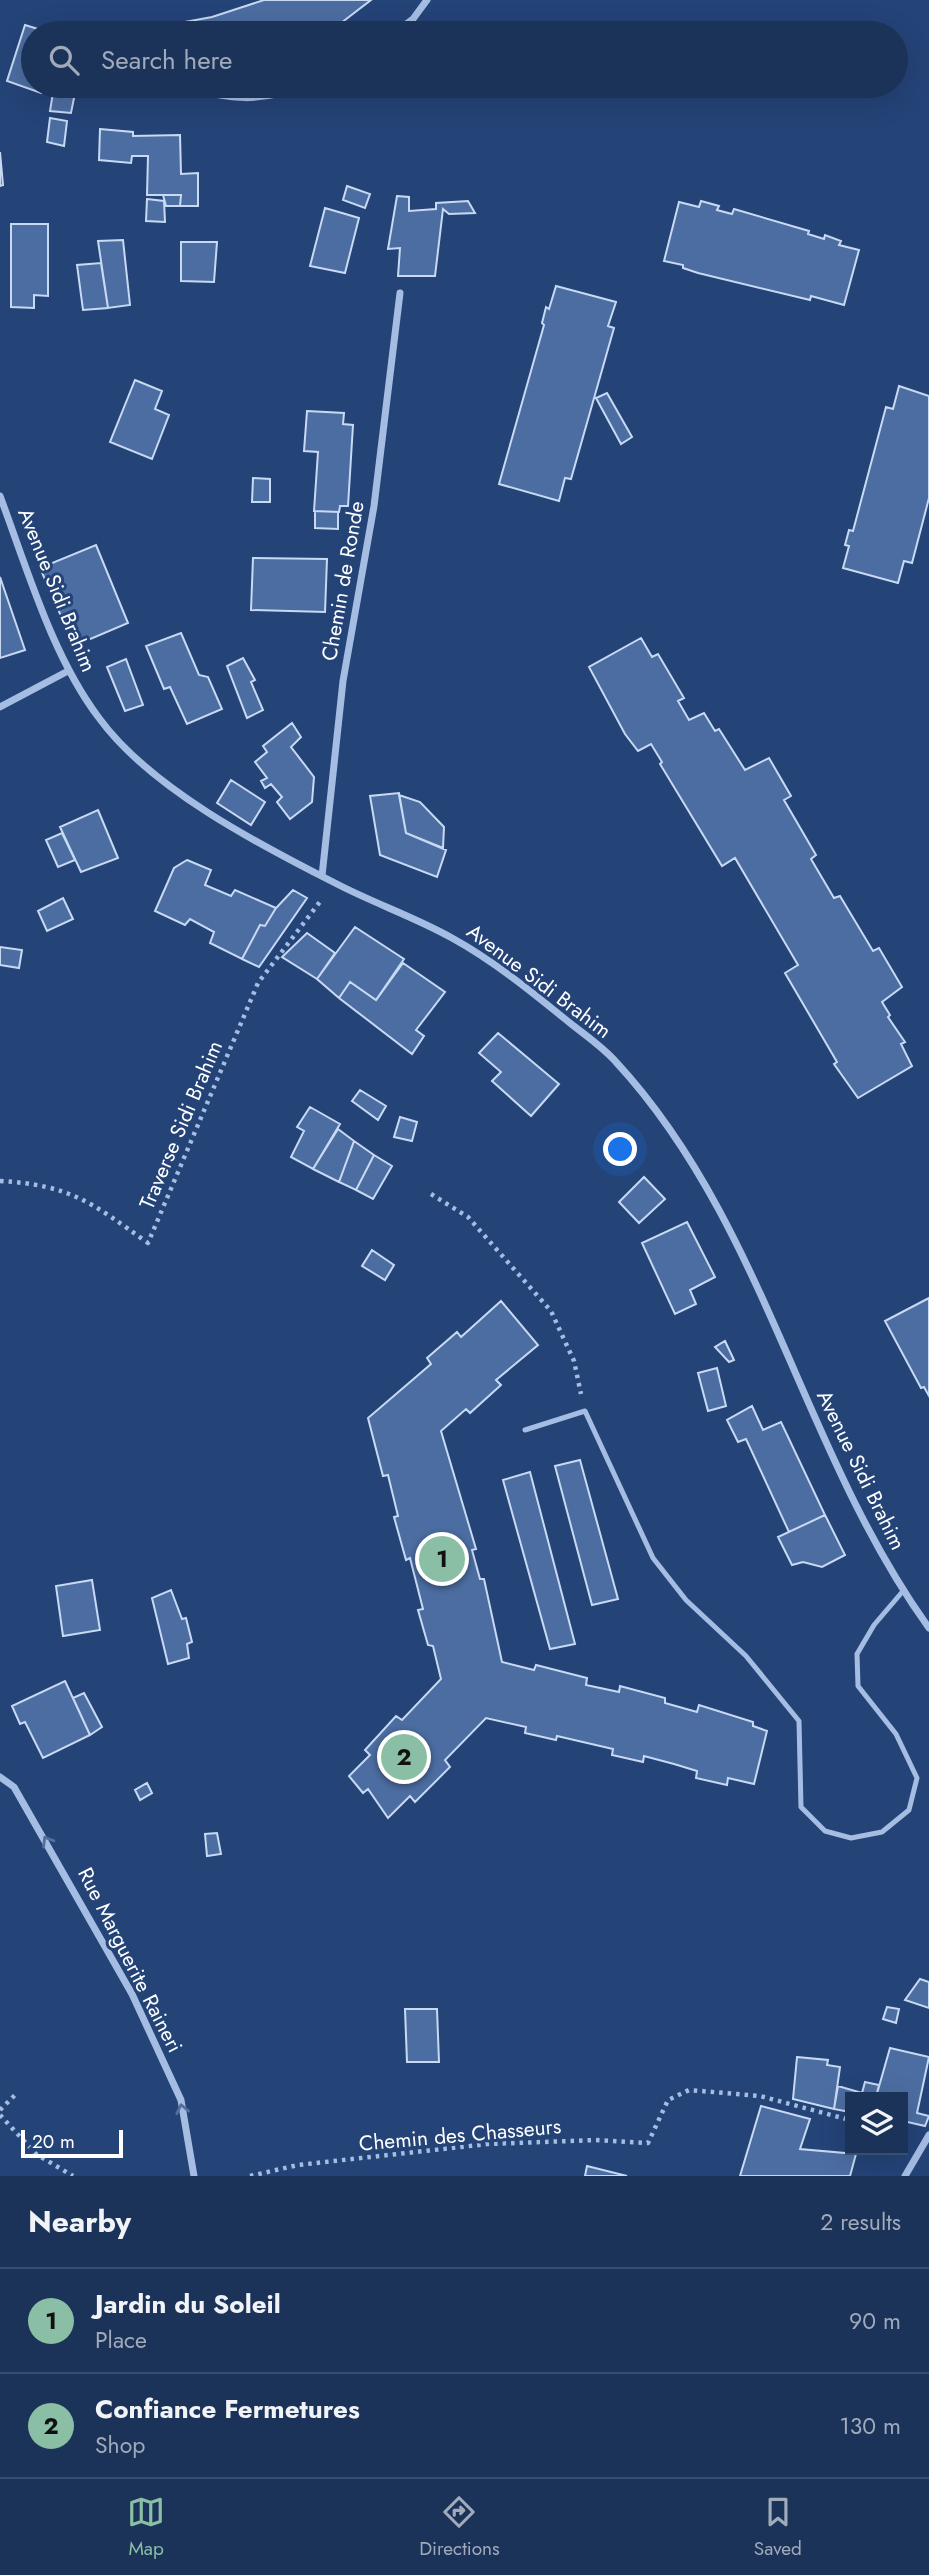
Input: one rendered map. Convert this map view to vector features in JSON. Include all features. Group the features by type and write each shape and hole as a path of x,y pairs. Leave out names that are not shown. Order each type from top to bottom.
{"street":[{"path":"410,21 427,0"},
{"name":"Chemin de Ronde","path":"323,876 343,681 374,506 400,293"},
{"name":"Avenue Sidi Brahim","path":"0,496 68,671 99,720 144,768 193,803 334,883 453,938 533,992 614,1059 670,1125 722,1210 805,1399 869,1531 903,1591 929,1628"},
{"path":"0,707 68,671"},
{"name":"Rue Marguerite Raineri","path":"0,1777 14,1787 132,1994 181,2100 194,2176"},
{"path":"905,2176 929,2135"}],"lane":[{"path":"525,1430 586,1411 653,1558 686,1601 746,1656 799,1721 801,1807 825,1831 851,1838 882,1832 909,1810 918,1778 896,1734 858,1686 857,1654 874,1625 903,1591"}],"path":[{"name":"Traverse Sidi Brahim","path":"0,1181 41,1184 86,1200 148,1243 258,983 334,883"},
{"path":"431,1194 468,1217 551,1311 573,1362 586,1411"},
{"name":"Chemin des Chasseurs","path":"250,2176 298,2165 488,2144 596,2140 648,2143 668,2100 689,2090 760,2095 845,2119"},
{"path":"16,2094 0,2113 36,2154 73,2176"}],"building":[{"path":"264,0 371,0 344,21 190,21 212,17"},
{"path":"21,37 21,86 7,81"},
{"path":"52,98 74,98 71,113 50,111"},
{"path":"50,118 67,121 64,146 47,142"},
{"path":"100,129 133,132 133,136 180,135 181,174 198,173 198,206 180,206 181,195 147,195 148,156 132,156 131,163 99,160"},
{"path":"0,152 3,185 0,186"},
{"path":"347,186 370,194 365,208 343,200"},
{"path":"163,195 181,195 180,206 166,206"},
{"path":"397,196 409,197 409,211 436,209 436,203 468,201 475,213 449,214 443,209 435,276 398,276 400,248 388,249"},
{"path":"147,199 164,201 165,222 146,221"},
{"path":"701,201 719,206 717,210 732,214 734,209 809,231 808,234 824,239 825,235 841,241 839,245 859,250 844,305 811,296 810,300 698,273 683,268 683,265 664,261 679,202 699,207"},
{"path":"325,208 359,218 345,273 310,266"},
{"path":"11,224 48,224 48,296 34,295 34,308 11,307"},
{"path":"123,240 130,305 108,308 98,241"},
{"path":"181,242 217,242 214,282 181,281"},
{"path":"101,263 108,308 83,310 77,265"},
{"path":"556,286 616,302 608,326 614,328 571,479 565,478 559,501 499,484 544,325 542,323 546,307 549,309"},
{"path":"135,380 162,391 155,409 169,415 152,459 110,442"},
{"path":"899,386 929,396 929,498 912,563 904,561 898,583 843,568 849,546 845,545 849,530 853,531 886,407 893,409"},
{"path":"607,393 632,437 621,444 596,398"},
{"path":"307,411 344,413 343,424 353,425 348,506 340,506 339,512 314,511 318,452 304,451"},
{"path":"253,478 270,479 270,502 252,502"},
{"path":"315,511 338,512 338,529 315,528"},
{"path":"96,545 128,623 74,646 40,568"},
{"path":"253,558 327,559 325,612 251,610"},
{"path":"0,577 25,650 0,658"},
{"path":"181,633 199,675 208,677 222,709 187,724 170,687 164,689 146,646"},
{"path":"641,638 652,657 658,654 684,698 678,701 689,720 704,713 715,731 719,729 745,770 769,758 791,796 784,800 816,855 811,859 834,898 840,896 873,951 879,948 902,987 882,1002 890,1015 888,1017 905,1042 901,1044 912,1066 858,1098 834,1064 837,1062 785,973 798,965 735,858 722,866 660,764 662,762 651,744 638,751 625,734 589,667"},
{"path":"243,658 255,680 251,682 263,710 247,718 227,666"},
{"path":"126,659 143,705 125,711 107,667"},
{"path":"292,723 301,737 291,747 314,777 312,802 290,819 277,802 282,797 271,784 265,788 261,781 267,778 255,762 267,752 263,746"},
{"path":"231,780 265,802 251,825 217,803"},
{"path":"399,793 406,833 446,850 437,877 380,855 370,796"},
{"path":"399,795 420,802 444,827 443,848 406,833"},
{"path":"98,810 118,858 81,872 60,827"},
{"path":"62,833 75,860 58,867 46,840"},
{"path":"187,860 211,870 205,885 231,896 235,890 276,908 265,926 260,925 242,959 210,943 214,932 190,919 185,925 155,911 174,868"},
{"path":"293,890 307,898 259,967 242,959 260,925 265,926 276,908"},
{"path":"63,898 73,919 47,931 38,911"},
{"path":"355,927 404,959 376,1000 350,982 339,998 317,979"},
{"path":"307,933 335,953 317,979 282,957"},
{"path":"0,947 22,950 19,968 0,965"},
{"path":"403,963 445,992 416,1030 424,1036 412,1054 339,998 350,982 376,1000"},
{"path":"498,1033 559,1084 531,1116 492,1081 501,1072 479,1053"},
{"path":"360,1090 386,1106 378,1120 352,1101"},
{"path":"310,1107 340,1124 313,1169 291,1157 304,1131 297,1127"},
{"path":"400,1117 417,1122 412,1141 394,1137"},
{"path":"338,1129 354,1141 339,1182 313,1169"},
{"path":"354,1141 374,1155 356,1190 339,1182"},
{"path":"374,1155 392,1166 373,1199 356,1190"},
{"path":"644,1177 665,1199 639,1223 619,1202"},
{"path":"687,1222 715,1277 690,1290 696,1304 675,1314 642,1243"},
{"path":"372,1250 394,1265 385,1280 362,1266"},
{"path":"929,1298 929,1396 924,1387 921,1388 885,1321"},
{"path":"501,1301 538,1345 496,1380 501,1385 470,1413 466,1409 441,1431 476,1549 472,1550 480,1579 484,1579 502,1662 534,1670 536,1665 587,1678 586,1685 619,1692 620,1686 665,1698 665,1703 697,1712 699,1705 753,1722 753,1726 767,1731 754,1784 728,1778 727,1785 696,1778 697,1771 674,1764 644,1756 643,1762 612,1755 613,1749 557,1736 556,1740 525,1733 526,1727 486,1718 445,1760 450,1767 415,1802 410,1796 388,1818 368,1789 363,1793 349,1776 370,1755 365,1750 396,1716 402,1720 441,1679 433,1646 428,1645 418,1610 423,1609 410,1558 406,1560 394,1517 398,1516 388,1475 383,1476 368,1418 431,1364 427,1358 457,1332 461,1337"},
{"path":"725,1341 734,1360 729,1362 715,1347"},
{"path":"717,1368 726,1406 708,1411 698,1373"},
{"path":"752,1406 763,1430 781,1422 825,1515 789,1532 746,1439 738,1442 727,1420"},
{"path":"580,1460 618,1599 592,1605 555,1466"},
{"path":"530,1472 575,1644 550,1649 503,1480"},
{"path":"825,1515 845,1555 822,1567 803,1562 792,1565 778,1537"},
{"path":"92,1580 100,1630 63,1636 56,1586"},
{"path":"171,1590 182,1619 186,1618 192,1642 187,1644 189,1658 168,1664 152,1598"},
{"path":"65,1681 90,1735 43,1758 25,1722 20,1724 12,1706"},
{"path":"84,1693 102,1727 90,1735 73,1698"},
{"path":"147,1783 152,1793 140,1800 135,1790"},
{"path":"217,1833 221,1854 207,1856 205,1834"},
{"path":"920,1979 929,1982 929,2008 905,2000"},
{"path":"887,2007 899,2009 896,2023 883,2019"},
{"path":"405,2009 437,2009 439,2062 407,2062"},
{"path":"890,2048 929,2057 917,2113 929,2116 925,2126 908,2122 908,2092 877,2092"},
{"path":"797,2057 828,2060 827,2065 840,2067 834,2109 793,2099"},
{"path":"865,2082 879,2085 877,2092 862,2092"},
{"path":"838,2086 859,2092 845,2092 845,2111 834,2109"},
{"path":"761,2106 810,2119 800,2149 856,2155 850,2176 740,2176"},
{"path":"587,2166 627,2176 585,2176"}],"place":[{"name":"Jardin du Soleil","path":"442,1559"},
{"name":"Confiance Fermetures","path":"404,1757"}]}
